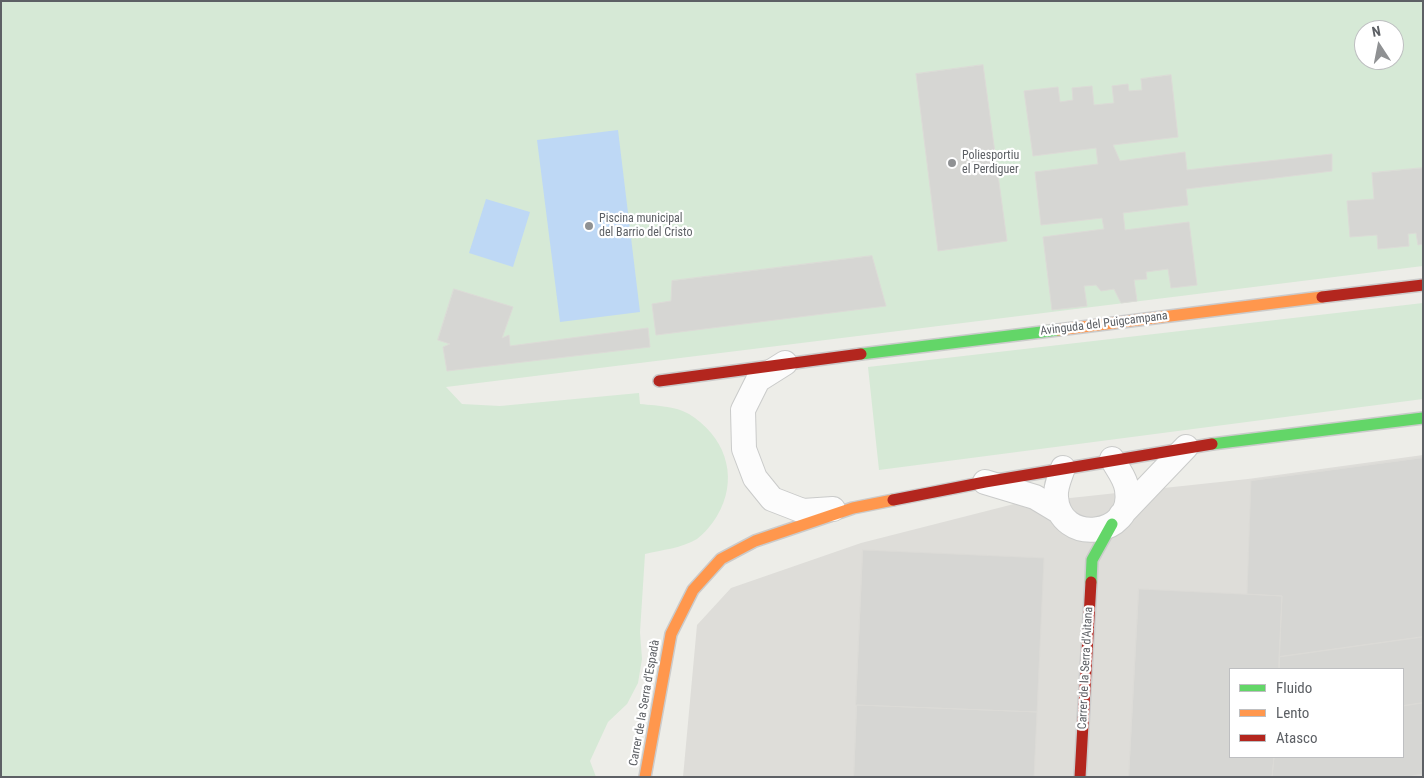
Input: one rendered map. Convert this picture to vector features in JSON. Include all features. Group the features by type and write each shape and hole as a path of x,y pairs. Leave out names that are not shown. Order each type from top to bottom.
{"street":[{"name":"Avinguda del Puigcampana","path":"659,380 1423,285"},
{"name":"Avinguda del Puigcampana","path":"785,363 758,380 743,410 744,449 755,478 772,499 803,511 853,508"},
{"name":"Avinguda del Puigcampana","path":"721,559 755,541 853,508 984,482 1186,447 1418,422"},
{"name":"Carrer de la Serra d'Aitana","path":"1080,777 1092,560 1116,519 1186,447"},
{"path":"984,482 1035,497 1084,530 1096,531 1108,527 1116,519 1124,510 1127,500 1127,489 1124,479 1112,459"},
{"path":"1063,468 1057,486 1056,497 1066,519 1092,560"},
{"name":"Carrer de la Serra d'Espadà","path":"645,777 671,634 693,590 721,559"}],"shaded area":[{"path":"1423,455 1423,777 683,777 697,625 731,588 861,543 1014,504 1248,479"}],"green space":[{"path":"1,1 1423,1 1423,266 446,387 462,404 500,406 639,393 640,404 676,409 695,418 706,428 722,450 728,476 727,489 723,503 713,522 700,537 691,542 678,547 645,554 640,632 642,659 638,683 627,704 608,722 590,761 596,777 1,777"},
{"path":"1423,303 1423,399 879,470 868,367"}],"water":[{"name":"Piscina municipal del Barrio del Cristo","path":"618,130 640,312 560,322 537,140"},
{"path":"486,199 530,212 513,267 469,253"}],"building":[{"path":"983,65 1007,241 938,251 916,74"},
{"path":"1171,75 1178,137 1113,145 1120,161 1185,152 1187,170 1332,154 1332,171 1186,189 1188,205 1123,213 1125,230 1189,222 1197,285 1171,288 1168,269 1146,272 1147,279 1134,280 1137,301 1121,303 1114,289 1101,291 1096,285 1084,286 1087,306 1052,310 1043,237 1104,229 1102,218 1041,225 1035,172 1098,164 1096,148 1033,156 1024,91 1058,87 1060,102 1073,100 1072,88 1092,86 1094,105 1114,103 1112,86 1128,84 1129,91 1142,90 1141,79"},
{"path":"1423,168 1423,244 1418,245 1416,233 1408,234 1409,246 1378,249 1377,235 1350,237 1347,201 1374,199 1372,173"},
{"path":"872,256 886,306 656,335 652,304 671,301 672,281"},
{"path":"454,289 513,307 502,338 509,335 510,346 648,328 650,347 447,371 443,347 450,344 438,340"},
{"path":"1423,458 1423,637 1279,657 1282,596 1247,594 1251,481"},
{"path":"863,550 1044,558 1037,712 856,705"},
{"path":"1139,589 1282,596 1279,668 1229,668 1229,758 1274,758 1272,777 1129,777"},
{"path":"1423,637 1423,703 1404,706 1404,668 1279,668 1279,657"},
{"path":"1423,703 1423,774 1406,777 1272,777 1274,758 1404,758 1404,706"},
{"path":"857,705 1037,712 1034,777 854,777"}],"traffic: fast":[{"path":"861,354 1058,330"},
{"path":"1212,444 1423,418"},
{"path":"1091,582 1092,560 1112,524"}],"traffic: slow":[{"path":"1058,330 1322,297"},
{"path":"645,777 671,634 693,590 721,559 755,541 853,508 893,500"}],"traffic: jam":[{"path":"1322,297 1423,285"},
{"path":"659,381 861,354"},
{"path":"893,500 985,482 1212,444"},
{"path":"1080,777 1091,582"}],"place":[{"name":"Poliesportiu el Perdiguer","path":"952,163"},
{"name":"Piscina municipal del Barrio del Cristo","path":"589,226"}]}
